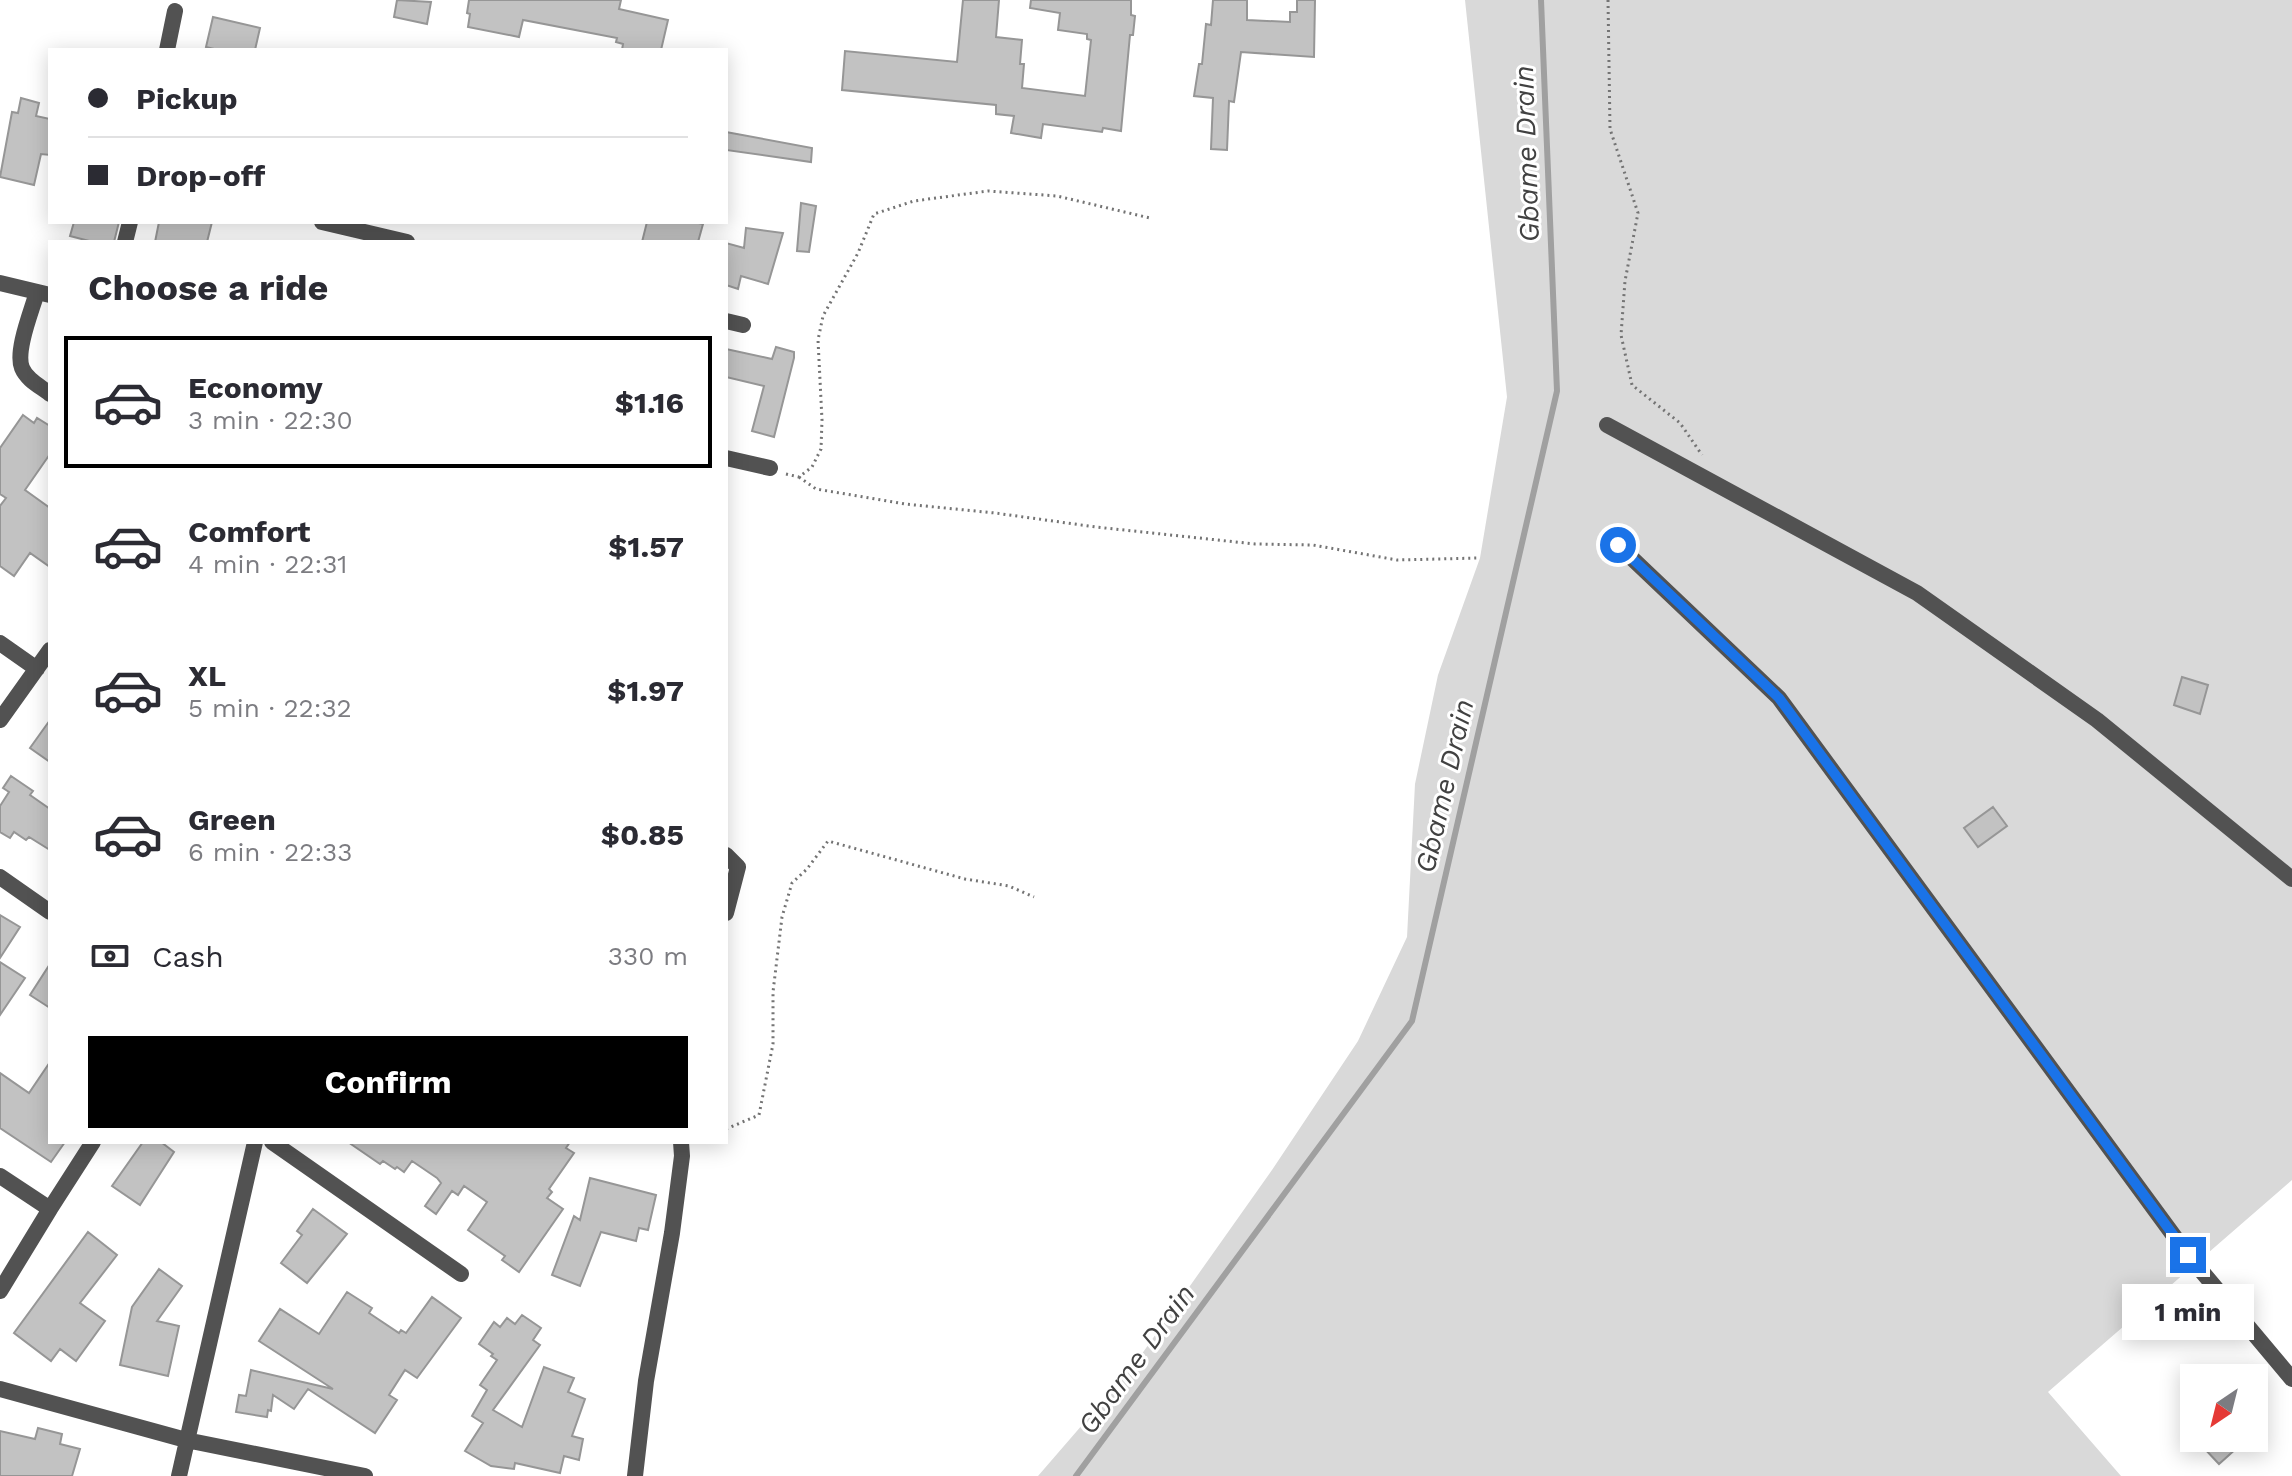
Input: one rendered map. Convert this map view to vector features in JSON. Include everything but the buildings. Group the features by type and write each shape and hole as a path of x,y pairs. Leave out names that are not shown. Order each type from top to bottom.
{"street":[{"path":"167,48 175,11"},
{"path":"330,224 398,240"},
{"path":"0,283 43,294 22,344 20,365 28,378 48,393"},
{"path":"728,321 743,325"},
{"path":"1607,425 1917,593 2097,720 2292,879"},
{"path":"728,458 770,468"},
{"path":"1618,545 1779,698 2188,1255 2292,1379"},
{"path":"0,643 37,669"},
{"path":"0,720 48,653"},
{"path":"728,857 738,867 728,905"},
{"path":"0,877 48,911"},
{"path":"0,1291 92,1144"},
{"path":"179,1476 255,1144"},
{"path":"275,1144 461,1274"},
{"path":"635,1476 646,1381 672,1233 681,1144"},
{"path":"0,1176 50,1209"},
{"path":"0,1389 186,1440 365,1476"}],"path":[{"path":"1608,0 1610,129 1638,213 1625,281 1621,335 1632,385 1680,423 1703,456"},
{"path":"799,477 812,467 821,449 818,340 823,316 846,277 874,214 914,201 988,191 1057,196 1150,218"},
{"path":"770,468 799,477 816,489 905,504 1255,544 1313,545 1397,560 1479,558"},
{"path":"728,1128 759,1115 773,1044 773,992 782,917 792,883 828,841 965,879 1009,886 1034,897"}],"shaded area":[{"path":"1465,0 2292,0 2292,1180 2048,1392 2121,1476 1038,1476 1134,1365 1272,1170 1358,1041 1407,937 1415,784 1438,675 1480,558 1507,397"}],"waterway":[{"name":"Gbame Drain","path":"1076,1476 1412,1021 1557,391 1541,0"}],"route":[{"path":"1618,545 1779,698 2188,1255"}]}
